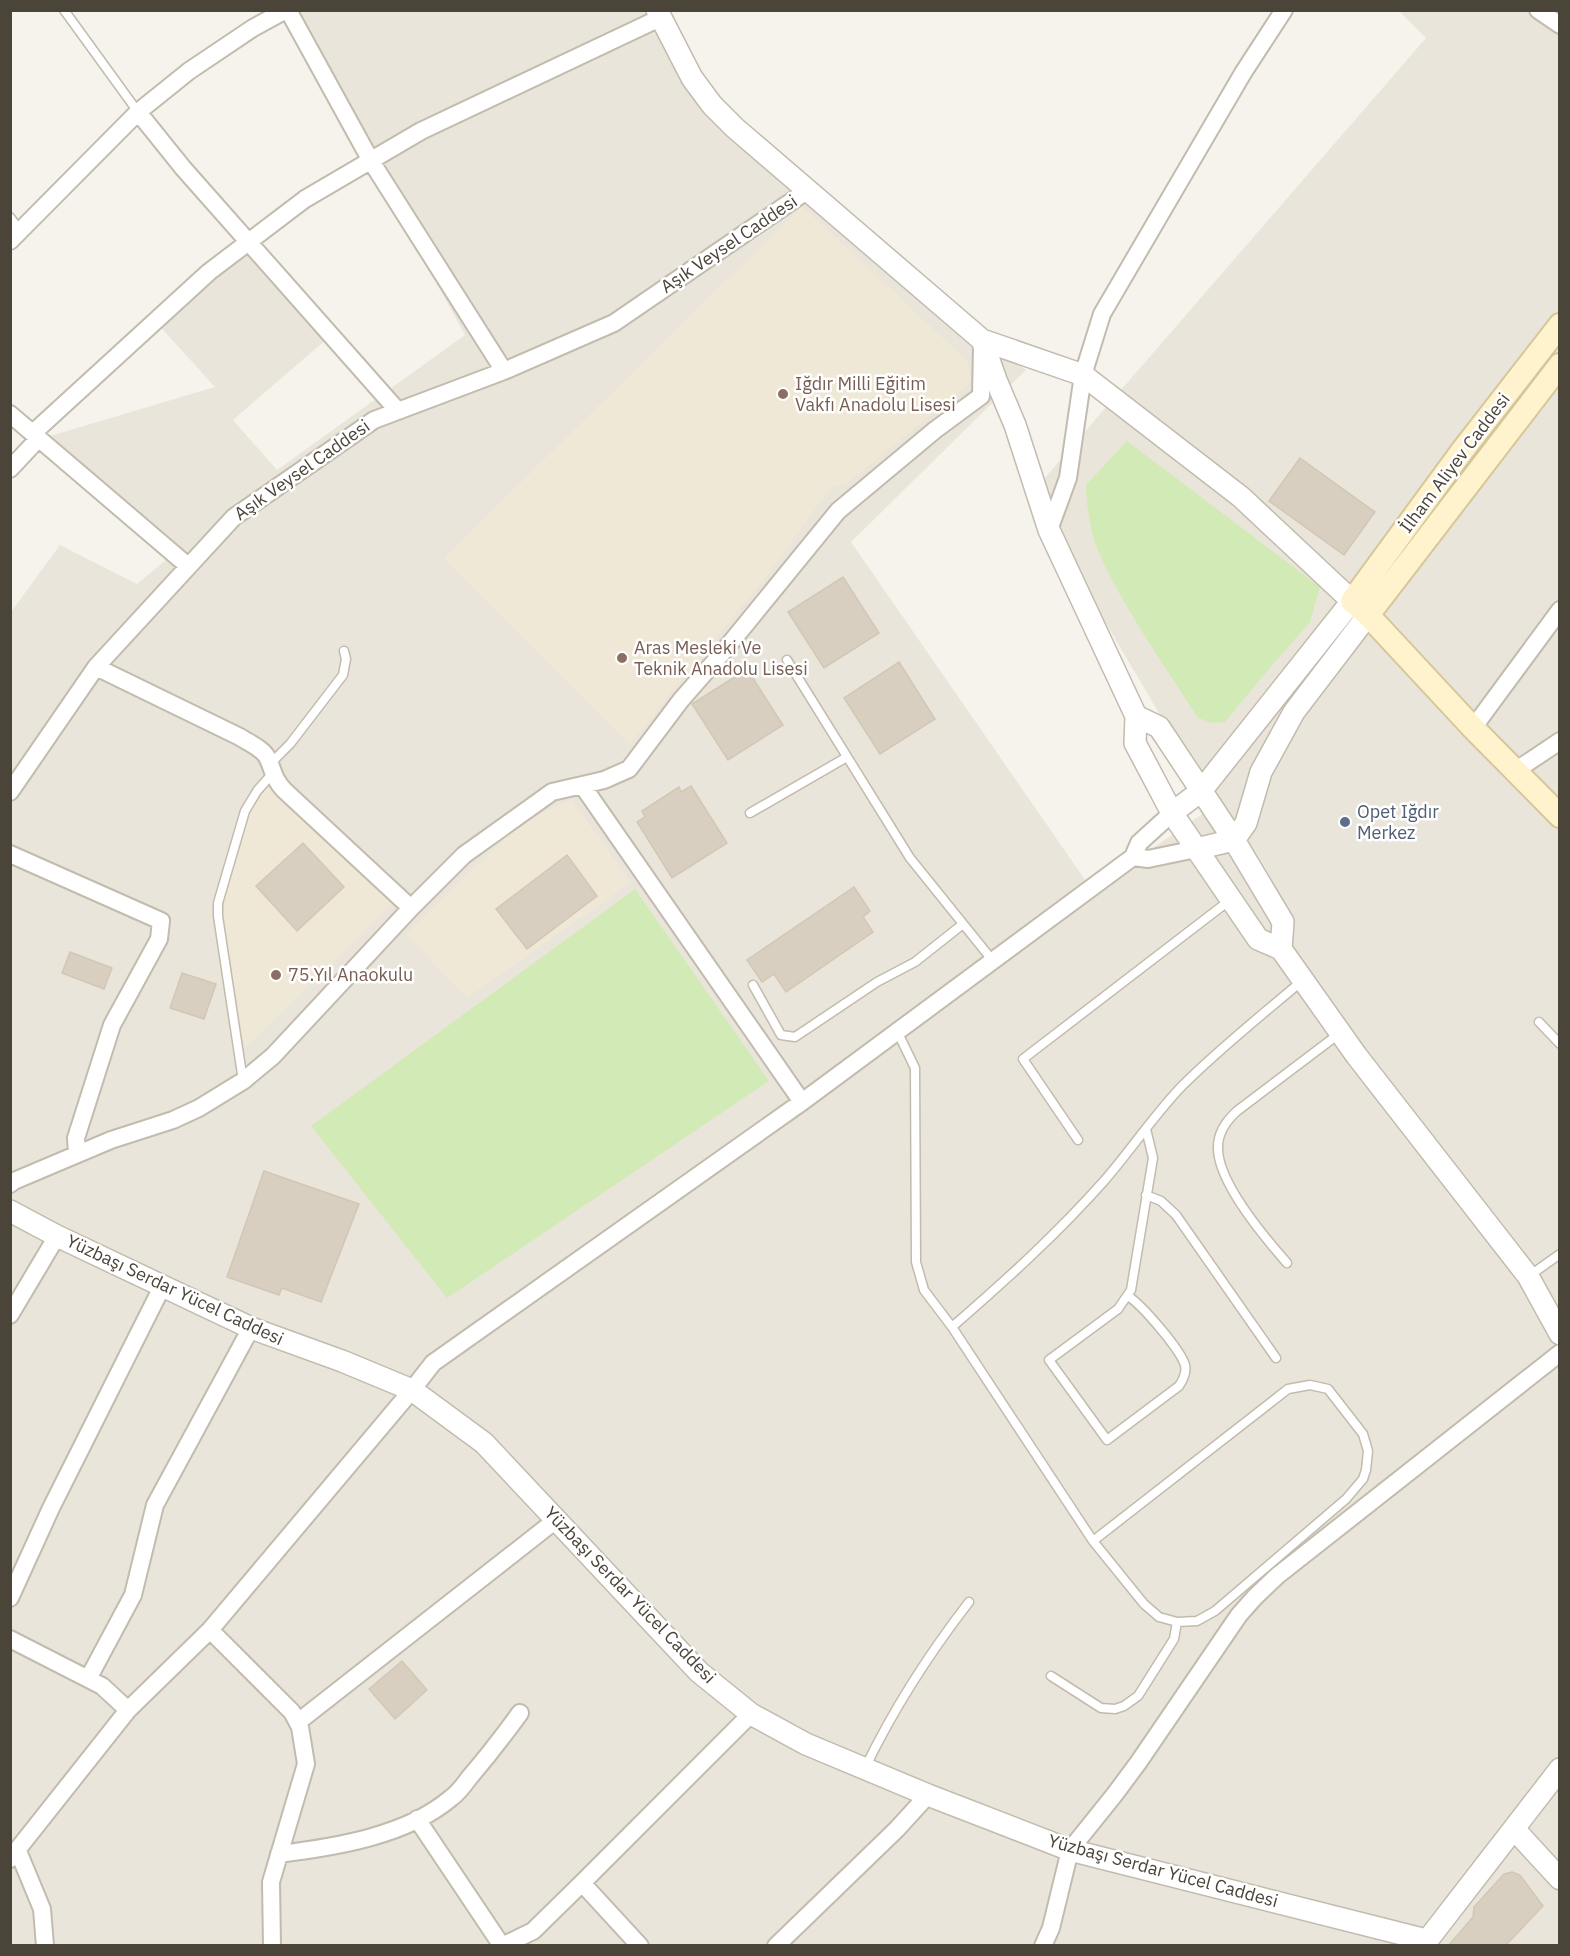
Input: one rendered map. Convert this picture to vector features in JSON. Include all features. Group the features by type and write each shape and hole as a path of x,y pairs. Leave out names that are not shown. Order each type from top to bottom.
{"main road":[{"name":"İlham Aliyev Caddesi","path":"1360,608 1462,451 1560,325"},
{"name":"İlham Aliyev Caddesi","path":"1360,608 1560,365"},
{"path":"1360,608 1560,816"}],"street":[{"path":"14,230 138,112 189,71 253,28 287,10 371,161 504,371"},
{"path":"1049,530 1068,478 1083,375 1102,314 1243,73 1284,10"},
{"path":"1538,10 1558,20"},
{"path":"10,469 36,435 209,272 305,199 421,131 659,14 692,78 712,105 760,152 808,190 982,340 1083,375 1241,497 1360,608"},
{"path":"138,112 183,168 398,411"},
{"name":"Aşık Veysel Caddesi","path":"10,792 96,667 234,517 374,420 504,371 614,323 808,190"},
{"path":"982,340 1015,425 1049,530 1136,716 1135,743 1172,813 1258,939 1281,949 1340,1033 1528,1276 1560,1334"},
{"path":"10,1184 111,1140 173,1120 199,1108 243,1081 273,1056 411,908 464,855 552,792 604,780 629,769 681,700 838,511 935,430 981,396 982,340"},
{"path":"10,414 188,566"},
{"path":"45,1946 42,1909 14,1855 128,1710 210,1630 433,1363 898,1033 1133,857 1139,843 1172,813 1202,791 1360,608"},
{"path":"1133,857 1148,859 1234,840 1246,823 1262,772 1294,712 1360,608"},
{"path":"1473,728 1560,610"},
{"path":"96,667 240,737 262,751 268,758 275,780 284,790 411,908"},
{"path":"1136,716 1159,727 1234,840 1283,922 1281,949"},
{"path":"1515,771 1560,741"},
{"path":"582,785 802,1102"},
{"path":"10,854 161,921 159,939 112,1024 76,1138 78,1154"},
{"name":"Yüzbaşı Serdar Yücel Caddesi","path":"10,1211 57,1236 250,1328 342,1361 412,1390 484,1443 699,1672 751,1714 806,1744 928,1795 1070,1850 1424,1943"},
{"path":"10,1315 57,1236"},
{"path":"10,1598 51,1508 162,1287"},
{"path":"88,1679 133,1595 155,1505 250,1328"},
{"path":"1043,1946 1051,1928 1070,1850 1116,1794 1220,1642 1254,1597 1277,1576 1560,1353"},
{"path":"298,1722 556,1520"},
{"path":"210,1630 292,1712 300,1727 306,1764 271,1882 272,1946"},
{"path":"10,1639 102,1686 128,1710"},
{"path":"279,1854 331,1848 376,1836 429,1815 453,1797 520,1713"},
{"path":"417,1819 502,1946 532,1931 751,1714"},
{"path":"1424,1943 1560,1769"},
{"path":"776,1946 897,1829 928,1795"},
{"path":"1514,1828 1560,1879"},
{"path":"582,1883 640,1946"}],"lane":[{"path":"64,10 138,112"},
{"path":"243,1081 218,903 245,811 271,769 343,675 346,659 344,651"},
{"path":"787,660 910,858 993,962"},
{"path":"750,813 847,757"},
{"path":"1077,1140 1023,1059 1230,900"},
{"path":"753,985 781,1035 795,1036 878,982 915,962 963,924"},
{"path":"952,1327 1039,1249 1077,1211 1130,1151 1181,1087 1303,980"},
{"path":"1539,1022 1560,1044"},
{"path":"898,1033 915,1068 917,1268 924,1290 952,1327 1093,1541 1151,1611 1168,1621 1177,1622 1197,1621 1215,1611 1346,1499 1363,1479 1368,1461 1364,1434 1328,1389 1310,1385 1288,1389 1093,1541"},
{"path":"1287,1263 1269,1243 1238,1199 1219,1156 1219,1140 1225,1124 1237,1111 1340,1033"},
{"path":"1128,1296 1136,1301 1157,1325 1184,1362 1185,1374 1179,1386 1107,1440 1049,1360 1118,1309 1128,1296 1133,1284 1153,1158 1146,1129"},
{"path":"1146,1195 1161,1201 1176,1215 1276,1358"},
{"path":"1528,1276 1560,1254"},
{"path":"865,1768 903,1694 923,1663 969,1602"},
{"path":"1052,1676 1101,1708 1124,1707 1138,1696 1174,1639 1177,1622"}],"shaded area":[{"path":"287,11 662,11 709,93 787,178 1026,370 851,542 1092,890 1214,806 1030,495 1426,38 1399,11 1559,11 1559,1945 11,1946 11,612 60,545 137,584 178,550 40,439 215,387 155,321 251,238 328,338 233,420 277,470 465,335"},
{"path":"802,206 967,361 972,381 850,481 830,488 769,573 630,744 444,558"},
{"name":"75.Yıl Anaokulu","path":"272,778 396,901 244,1049 219,891 249,816"},
{"path":"572,799 630,883 467,998 406,934 520,824"}],"green space":[{"path":"1127,441 1320,587 1310,622 1225,722 1212,723 1198,718 1133,616 1096,546 1086,485"},
{"path":"635,889 769,1081 447,1298 311,1126"}],"building":[{"path":"1300,458 1375,512 1344,555 1269,501"},
{"path":"843,577 879,633 824,668 788,612"},
{"path":"899,662 935,719 880,754 844,698"},
{"path":"747,669 783,725 728,760 692,704"},
{"path":"691,786 727,843 672,878 637,822 645,817 642,811 679,787 681,792"},
{"path":"303,843 344,887 297,931 256,886"},
{"path":"567,855 597,896 527,949 496,909"},
{"path":"854,887 870,911 863,917 873,932 786,992 774,974 762,982 747,960"},
{"path":"70,952 112,968 104,989 62,973"},
{"path":"182,973 216,984 204,1019 170,1008"},
{"path":"264,1171 359,1204 321,1302 282,1288 279,1295 227,1277"},
{"path":"402,1661 427,1690 395,1719 369,1689"},
{"path":"1512,1872 1520,1875 1543,1906 1505,1946 1448,1946 1473,1917 1474,1907 1504,1874"}],"place":[{"name":"Iğdır Milli Eğitim Vakfı Anadolu Lisesi","path":"783,394"},
{"name":"Aras Mesleki Ve Teknik Anadolu Lisesi","path":"622,658"},
{"name":"Opet Iğdır Merkez","path":"1345,822"},
{"name":"75.Yıl Anaokulu","path":"276,975"}]}
